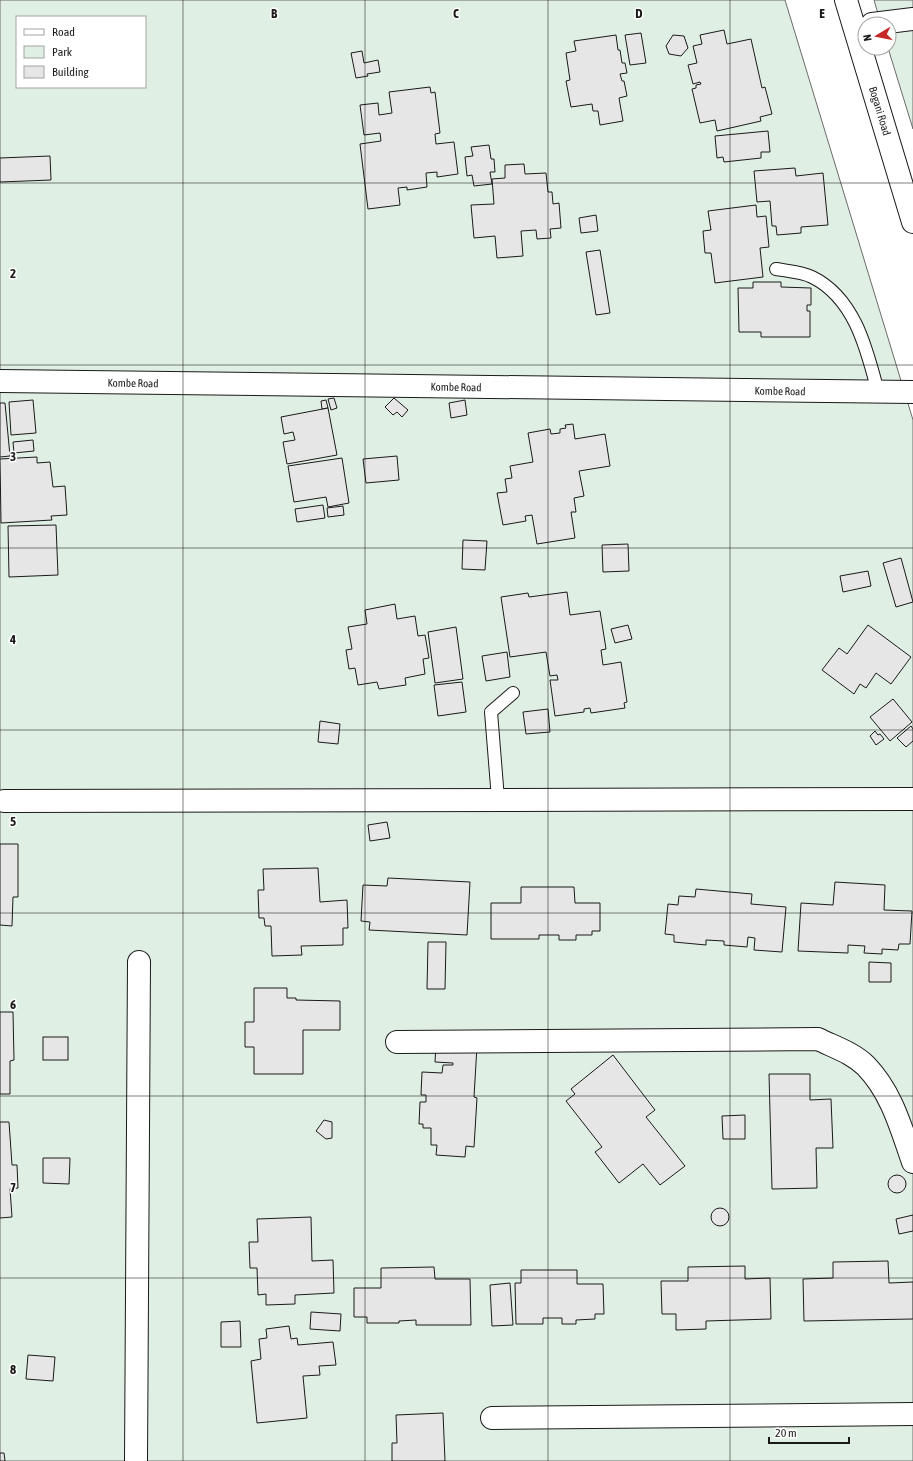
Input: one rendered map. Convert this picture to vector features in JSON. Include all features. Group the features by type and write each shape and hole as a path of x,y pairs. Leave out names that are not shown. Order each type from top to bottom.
{"street":[{"name":"Bogani Road","path":"846,0 858,16"},
{"path":"897,21 913,19"},
{"name":"Bogani Road","path":"872,56 913,222"},
{"name":"Kombe Road","path":"0,382 913,392"},
{"path":"4,801 913,799"},
{"path":"136,1461 139,962"},
{"path":"397,1042 818,1039 846,1052 865,1066 882,1087 896,1112 913,1162"},
{"path":"492,1418 913,1414"}],"lane":[{"path":"776,269 810,276 824,284 836,296 858,327 878,392"},
{"path":"498,799 491,712 513,693"}],"green space":[{"path":"0,0 785,0 913,420 913,1461 0,1461"},
{"path":"874,0 913,0 913,129 890,56 897,56 897,16 879,16"}],"building":[{"path":"724,30 727,44 751,39 762,88 765,87 772,114 760,117 761,121 717,131 715,120 700,123 692,89 696,88 696,85 701,84 700,82 693,84 688,65 697,63 693,46 702,44 700,35"},
{"path":"641,33 646,63 630,65 625,35"},
{"path":"616,35 618,50 620,50 622,63 625,63 627,73 620,74 622,81 624,81 627,96 619,98 623,121 600,125 598,111 593,111 592,104 571,107 566,81 570,80 566,53 576,51 574,41"},
{"path":"673,35 684,36 688,48 681,56 669,54 666,46"},
{"path":"362,51 364,63 378,60 380,72 367,74 368,76 356,78 351,53"},
{"path":"430,87 431,93 435,92 440,133 435,134 436,144 454,142 458,174 437,177 437,172 426,173 427,187 407,190 407,187 398,188 400,205 368,209 360,144 381,141 380,133 364,135 360,105 378,103 379,115 392,113 389,92"},
{"path":"768,131 770,152 761,152 761,158 724,162 723,157 717,158 715,136"},
{"path":"489,145 491,159 494,159 495,172 490,172 492,184 474,186 472,175 467,176 465,157 473,156 471,147"},
{"path":"50,156 51,180 0,182 0,158"},
{"path":"524,164 525,174 546,173 548,192 552,192 553,204 559,203 561,228 550,229 551,238 537,239 536,230 521,231 523,256 497,258 495,236 474,238 471,205 494,204 492,179 505,178 505,165"},
{"path":"795,168 796,176 823,173 828,225 801,227 801,233 777,235 776,226 772,226 770,201 757,202 754,171"},
{"path":"756,205 757,217 766,216 769,247 760,248 763,277 715,283 711,253 705,253 703,231 711,230 708,211"},
{"path":"596,215 598,231 581,233 579,218"},
{"path":"600,250 610,313 596,315 586,252"},
{"path":"753,282 781,282 781,287 811,288 811,305 807,305 807,311 810,311 810,337 761,337 761,332 739,332 738,288 753,288"},
{"path":"334,398 337,408 331,410 328,399"},
{"path":"394,398 408,410 402,417 397,412 393,415 385,407"},
{"path":"33,400 36,433 11,435 9,402"},
{"path":"326,400 328,408 322,409 321,401"},
{"path":"465,400 467,415 451,418 449,403"},
{"path":"0,403 5,403 10,456 0,457"},
{"path":"328,408 337,455 287,464 283,442 295,440 293,432 284,434 281,417"},
{"path":"573,424 575,439 605,434 610,466 579,471 584,496 574,498 576,512 571,512 575,538 537,544 532,515 525,516 526,521 503,525 497,493 507,492 505,479 512,478 510,466 533,462 528,433 550,429 551,434 560,433 560,429 566,428 565,425"},
{"path":"33,440 34,451 14,453 13,442"},
{"path":"397,456 399,480 366,483 363,459"},
{"path":"37,457 37,463 50,462 53,487 65,486 67,515 51,516 52,520 1,523 0,459"},
{"path":"342,458 349,503 328,507 326,497 294,502 288,466"},
{"path":"323,505 325,518 297,522 295,509"},
{"path":"343,506 344,515 328,517 327,508"},
{"path":"56,525 58,575 9,577 8,526"},
{"path":"463,540 487,541 485,570 462,569"},
{"path":"628,544 629,571 603,572 602,545"},
{"path":"901,558 913,602 896,607 883,563"},
{"path":"868,571 871,586 843,592 840,576"},
{"path":"567,592 570,615 600,611 606,649 601,650 603,665 621,662 627,702 624,703 625,708 591,713 590,708 584,709 584,712 555,716 550,680 558,680 557,675 550,676 546,652 510,657 501,597 528,593 529,597"},
{"path":"395,604 397,619 415,616 418,636 425,635 429,658 423,659 425,674 405,678 406,685 379,689 377,682 358,685 355,668 349,669 346,650 352,649 348,627 367,624 365,610"},
{"path":"628,625 632,639 615,643 611,629"},
{"path":"868,625 911,657 891,684 876,673 866,688 860,684 854,694 822,670 839,648 847,654"},
{"path":"456,627 463,679 435,683 428,632"},
{"path":"507,652 510,677 486,681 482,656"},
{"path":"462,682 466,712 438,716 434,685"},
{"path":"893,699 912,722 890,741 870,717"},
{"path":"548,709 550,732 526,734 523,712"},
{"path":"320,721 340,724 338,744 318,742"},
{"path":"911,726 913,729 913,741 906,747 897,738"},
{"path":"875,731 884,739 876,745 870,736"},
{"path":"387,822 390,838 370,841 368,825"},
{"path":"0,844 18,844 18,897 13,897 12,926 0,925"},
{"path":"318,868 320,902 347,900 348,928 343,928 343,945 301,946 302,955 272,956 271,926 265,926 264,918 259,918 258,890 264,890 263,869"},
{"path":"388,878 470,882 467,935 369,930 370,922 361,921 363,885 387,886"},
{"path":"835,882 885,885 884,910 912,911 910,944 899,944 898,950 882,949 882,954 864,953 865,946 848,945 848,953 798,951 801,903 833,905"},
{"path":"521,887 574,887 575,903 600,903 600,931 592,931 592,935 576,935 576,940 559,940 559,935 539,935 539,939 491,939 491,903 521,903"},
{"path":"696,889 752,894 751,904 786,907 782,952 754,950 755,938 748,937 747,947 724,945 724,941 706,940 706,945 674,942 674,935 665,934 668,904 678,905 679,896 695,897"},
{"path":"428,942 446,942 445,989 427,989"},
{"path":"869,962 891,963 891,982 869,982"},
{"path":"254,988 287,988 287,998 296,998 296,1000 340,1001 340,1030 303,1030 303,1074 254,1074 254,1047 245,1047 245,1022 254,1022"},
{"path":"0,1012 13,1012 14,1060 10,1061 10,1094 0,1094"},
{"path":"43,1037 68,1037 68,1060 43,1060"},
{"path":"436,1044 477,1046 474,1097 477,1098 474,1147 466,1146 465,1157 436,1155 437,1145 431,1145 431,1128 423,1128 423,1124 419,1124 420,1102 426,1102 426,1095 421,1095 422,1072 442,1073 443,1065 453,1065 453,1063 435,1062"},
{"path":"613,1055 655,1110 646,1117 685,1166 660,1185 643,1164 619,1183 595,1152 602,1147 566,1101 575,1094 571,1089"},
{"path":"769,1074 810,1074 810,1100 831,1099 833,1148 816,1148 817,1188 772,1189"},
{"path":"745,1115 745,1139 723,1139 722,1116"},
{"path":"324,1120 332,1122 332,1138 326,1139 316,1131"},
{"path":"0,1122 9,1122 12,1165 17,1165 18,1188 10,1189 12,1217 0,1218"},
{"path":"43,1158 70,1158 69,1184 43,1183"},
{"path":"897,1175 903,1178 906,1184 903,1190 897,1193 891,1190 888,1184 891,1178"},
{"path":"720,1208 724,1209 728,1213 728,1221 724,1225 720,1226 716,1225 712,1221 711,1217 712,1213 716,1209"},
{"path":"913,1215 913,1231 899,1234 896,1219"},
{"path":"311,1217 312,1261 333,1260 334,1293 295,1295 295,1304 266,1305 266,1294 258,1295 257,1268 250,1268 249,1242 258,1242 257,1219"},
{"path":"888,1261 889,1283 913,1282 913,1319 804,1321 803,1279 833,1278 833,1262"},
{"path":"745,1266 745,1279 770,1278 771,1319 706,1321 706,1329 676,1330 676,1314 662,1314 661,1281 688,1281 688,1267"},
{"path":"434,1267 435,1279 470,1279 471,1325 416,1325 416,1320 399,1321 399,1323 367,1323 367,1317 354,1317 354,1288 381,1288 381,1268"},
{"path":"521,1270 577,1270 577,1284 603,1284 604,1314 595,1314 595,1319 576,1320 576,1324 562,1324 562,1318 543,1318 543,1324 516,1324 515,1283 521,1283"},
{"path":"510,1283 513,1325 492,1326 490,1285"},
{"path":"311,1312 341,1314 340,1331 310,1329"},
{"path":"240,1321 241,1347 221,1347 221,1322"},
{"path":"289,1326 291,1339 297,1338 298,1345 333,1342 336,1365 319,1366 320,1375 303,1376 307,1418 257,1423 251,1361 261,1359 259,1339 267,1338 266,1329"},
{"path":"28,1355 55,1357 53,1381 26,1379"},
{"path":"443,1413 445,1461 392,1461 392,1443 397,1443 396,1415"},
{"path":"0,1453 4,1453 5,1461 0,1461"}]}
